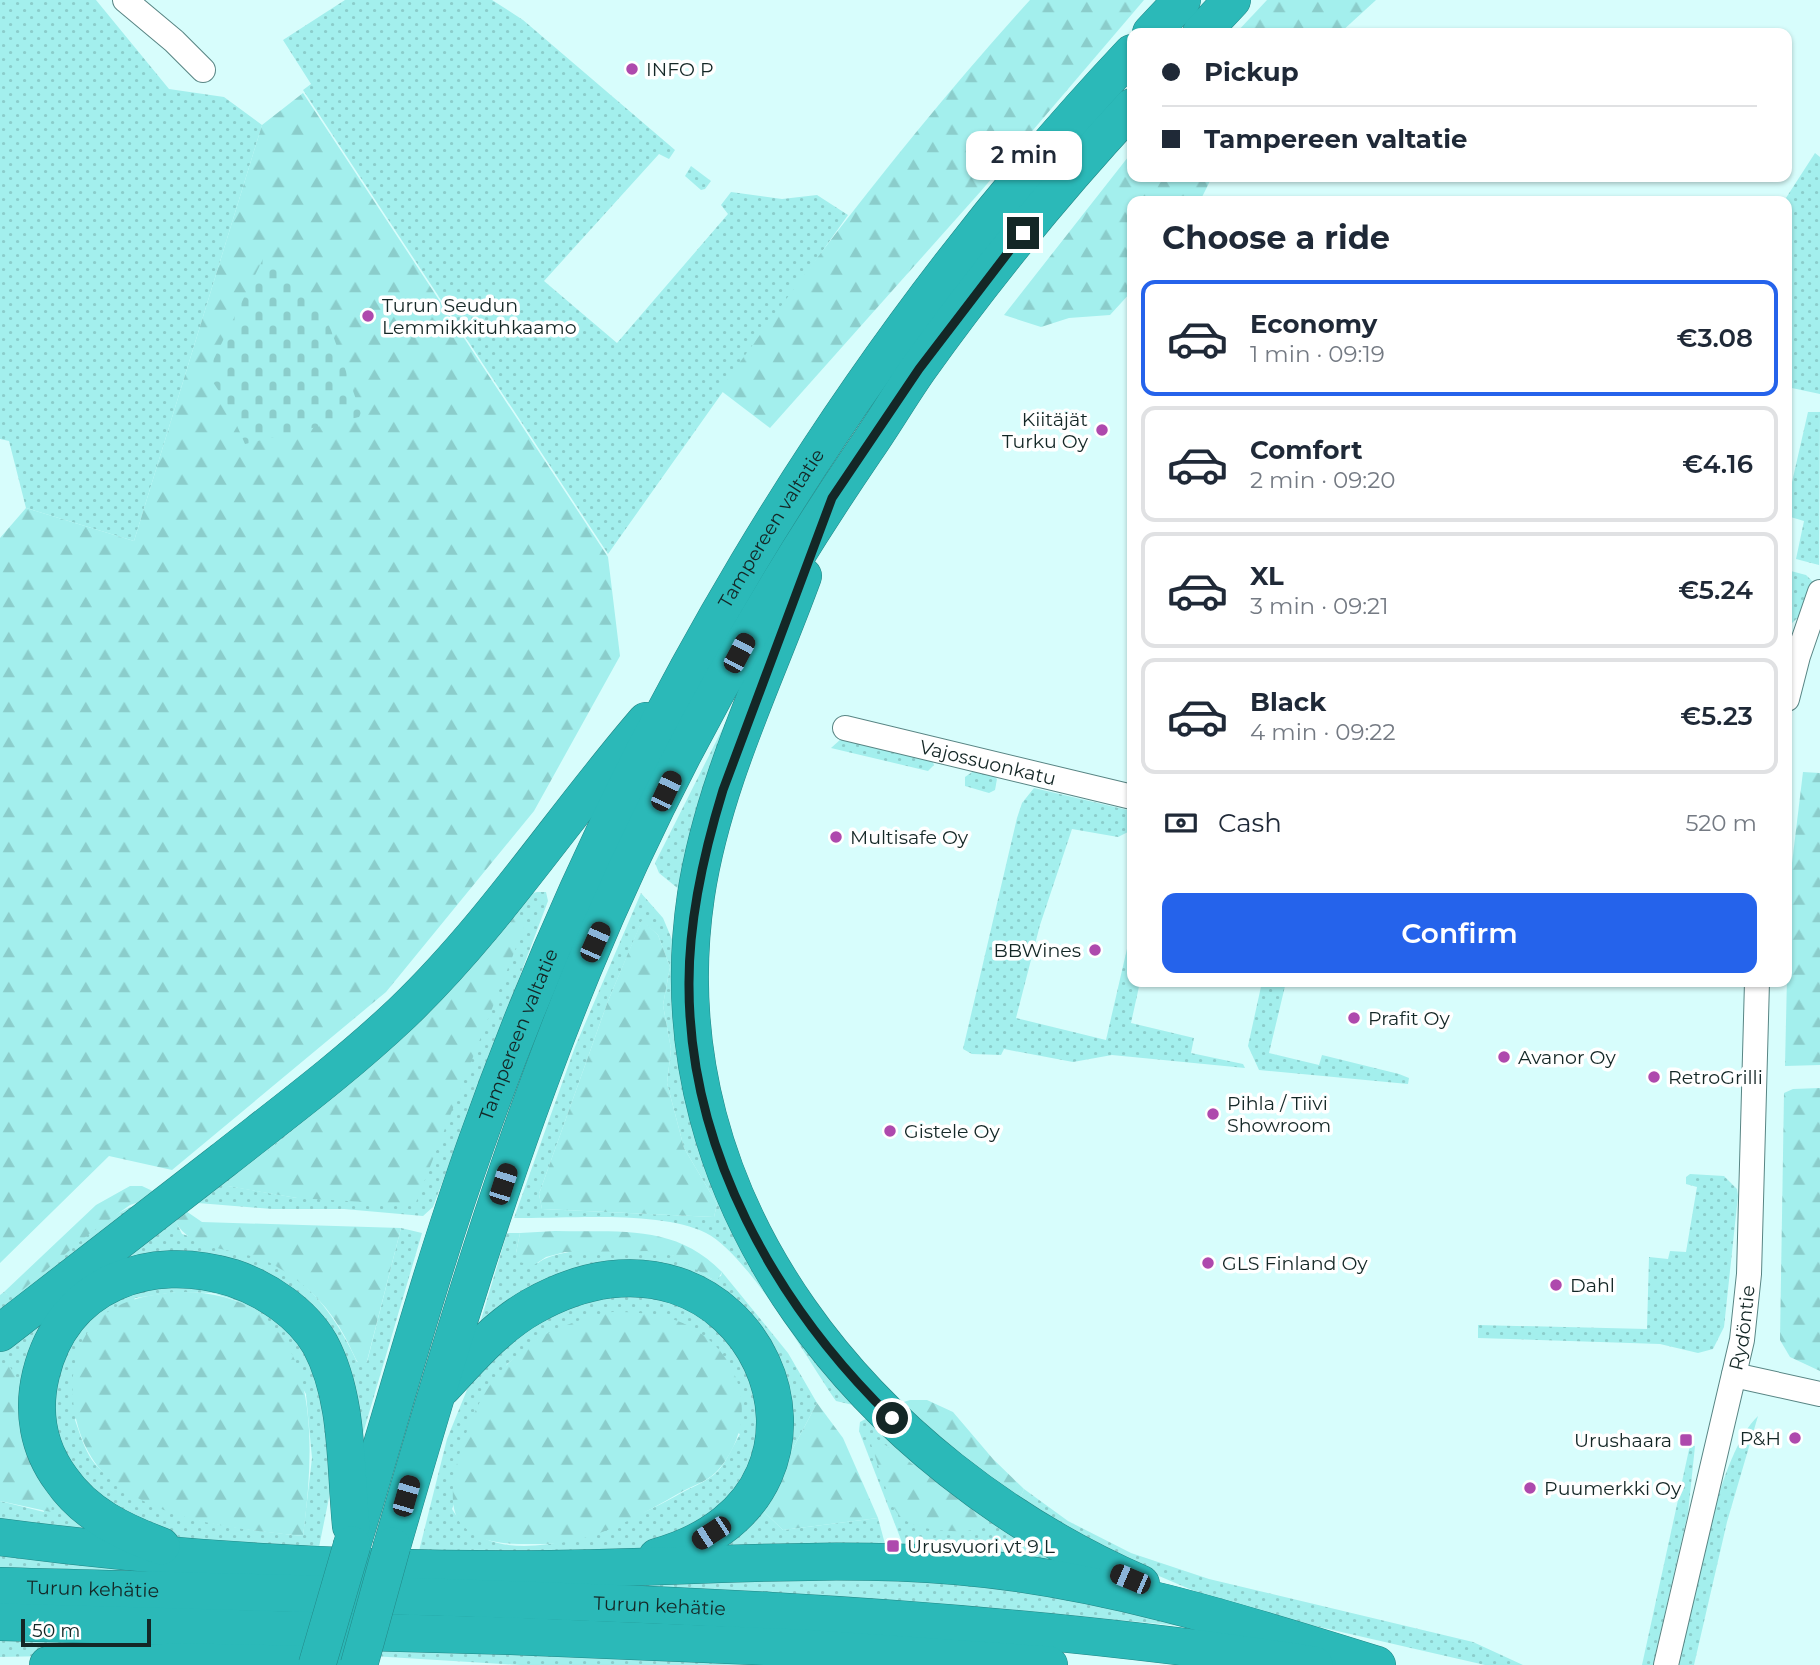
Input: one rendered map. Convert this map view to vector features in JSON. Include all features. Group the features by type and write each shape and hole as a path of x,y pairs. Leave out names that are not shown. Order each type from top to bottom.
{"highway":[{"path":"1156,28 1182,0"},
{"path":"1206,28 1232,0"},
{"name":"Tampereen valtatie","path":"317,1665 476,1145 550,954 679,684 793,492 883,354 958,253 1043,150 1127,58"},
{"name":"Tampereen valtatie","path":"359,1665 436,1394 511,1157 584,968 677,766 751,631 832,498 919,369 1082,160 1127,112"},
{"path":"832,498 723,790 697,893 689,982 691,1026 696,1066 714,1143 729,1184 773,1270 846,1368 920,1445 964,1480 1054,1541 1106,1568 1203,1611"},
{"path":"0,1333 339,1069 402,1012 471,940 528,872 591,785 679,684"},
{"path":"188,1556 118,1529 85,1506 52,1465 43,1447 37,1420 36,1398 42,1368 67,1318 100,1289 128,1276 158,1268 201,1269 242,1281 289,1309 314,1335 330,1368 339,1404 352,1545"},
{"path":"436,1394 504,1325 543,1301 577,1287 632,1279 663,1282 709,1300 730,1316 752,1342 772,1385 775,1432 769,1461 744,1504 720,1526 688,1547 629,1565"},
{"path":"0,1537 138,1554 450,1570 820,1561 958,1566 1066,1583 1203,1611 1377,1665"},
{"name":"Turun kehätie","path":"0,1586 515,1601 971,1624 1173,1643 1314,1665"},
{"name":"Turun kehätie","path":"0,1622 537,1637 801,1648 1049,1665"},
{"path":"48,1665 284,1662 351,1665"}],"street":[{"path":"125,0 174,41 203,71"},
{"path":"1792,679 1820,592"},
{"name":"Vajossuonkatu","path":"845,728 1127,796"},
{"name":"Rydöntie","path":"1666,1665 1742,1340 1749,1274 1757,987"},
{"path":"1734,1375 1820,1394"}],"green space":[{"path":"0,0 96,0 169,89 224,97 262,125 134,541 26,508 9,441 0,439"},
{"path":"345,0 492,0 523,20 675,150 669,159 659,154 544,281 617,343 728,214 721,205 731,192 782,199 817,195 848,215 608,554 303,90 311,84 283,40"},
{"path":"1030,0 1144,0 981,191 770,428 720,390 869,190"},
{"path":"1267,0 1376,0 1345,28 1241,28"},
{"path":"303,93 608,557 620,656 534,811 386,992 172,1170 109,1156 0,1263 0,538 26,508 134,541 262,125"},
{"path":"1815,153 1820,157 1820,394 1792,388 1792,196 1787,196"},
{"path":"1127,158 1127,182 1210,182 1202,196 1127,196 1127,296 1110,315 1069,318 1041,327 1004,315"},
{"path":"691,166 711,181 705,189 701,190 685,176"},
{"path":"264,257 317,301 331,330 361,413 359,417 245,444 228,405 207,373"},
{"path":"1808,412 1820,412 1819,565 1796,559 1804,521 1792,517 1792,482"},
{"path":"1792,571 1806,575 1813,582 1802,614 1792,623"},
{"path":"748,678 686,895 659,873 655,863"},
{"path":"841,739 932,760 934,765 928,771 831,748"},
{"path":"975,770 992,774 997,779 995,790 989,793 965,786 965,777"},
{"path":"1803,772 1820,773 1820,1065 1785,1066 1787,987 1792,987 1792,863"},
{"path":"1034,788 1127,810 1127,832 1118,837 1072,829 1040,925 1016,1018 1106,1040 1127,949 1127,987 1139,987 1131,1023 1194,1038 1191,1053 1243,1064 1245,1068 1112,1055 1073,1062 1004,1049 1001,1055 972,1054 963,1049 1022,803"},
{"path":"546,892 548,901 433,1207 423,1216 344,1209 272,1209 198,1203 521,896","holes":["320,1107 297,1198 228,1186"]},
{"path":"641,893 663,918 676,949 694,1107 853,1405 836,1401 758,1284 740,1262 706,1233 687,1226 639,1218 514,1218 575,1047","holes":["642,921 658,935 670,967 663,1005 671,1049 667,1083 684,1148 717,1204 714,1217 542,1209 539,1194 608,1001"]},
{"path":"513,910 526,922 415,1205 297,1198 227,1186 320,1107"},
{"path":"642,920 658,935 670,967 663,1005 671,1049 667,1083 684,1148 717,1204 714,1217 542,1209 539,1194 608,1001"},
{"path":"1261,987 1285,987 1269,1053 1319,1065 1322,1055 1399,1074 1409,1078 1408,1084 1259,1070 1248,1046"},
{"path":"1820,1088 1820,1371 1790,1357 1780,1340 1784,1093 1793,1089"},
{"path":"1690,1174 1724,1176 1737,1189 1738,1196 1724,1327 1713,1349 1698,1353 1660,1344 1478,1338 1478,1325 1647,1329 1649,1257 1668,1259 1670,1251 1686,1252 1697,1187 1686,1184 1686,1177"},
{"path":"130,1186 142,1186 161,1195 130,1205 89,1234 13,1298 4,1292 96,1205"},
{"path":"148,1201 0,1321 0,1295 4,1292 13,1297 93,1229 111,1217"},
{"path":"183,1209 202,1222 401,1228 366,1365 360,1366 331,1315 305,1287 261,1259 203,1244 190,1237 180,1229 173,1216"},
{"path":"173,1216 182,1234 255,1255 289,1273 317,1298 329,1313 357,1362 367,1362 401,1228 422,1233 354,1464 319,1324 142,1260 27,1389 117,1538 0,1523 0,1501 44,1512 9,1365 0,1365 0,1342"},
{"path":"623,1232 665,1238 704,1256 722,1272 718,1279 712,1279 674,1256 647,1251 565,1252 546,1257 534,1265 519,1262 516,1253 520,1233"},
{"path":"507,1233 520,1233 516,1253 538,1263 565,1253 626,1249 662,1252 675,1256 712,1279 721,1276 722,1272 788,1353 817,1403 761,1509 783,1530 878,1518 885,1544 702,1551 786,1405 670,1274 477,1333"},
{"path":"123,1287 239,1287 316,1357 332,1483 318,1552 181,1540 144,1529 70,1472 50,1409 73,1329","holes":["176,1292 213,1293 235,1300 258,1313 306,1394 312,1458 303,1536 192,1518 139,1498 116,1483 95,1464 81,1437 75,1420 135,1298"]},
{"path":"176,1292 224,1297 259,1314 284,1339 300,1373 307,1411 310,1453 303,1536 202,1522 154,1506 111,1480 96,1465 85,1445 73,1400 73,1376 87,1333 101,1317 118,1306 146,1296"},
{"path":"637,1292 706,1315 748,1366 757,1405 755,1455 719,1512 650,1548 418,1555 447,1439 473,1375 549,1311","holes":["538,1339 740,1434 714,1475 652,1509 592,1534 527,1546 498,1543 472,1531 452,1509 507,1364"]},
{"path":"612,1312 644,1313 675,1320 697,1331 715,1346 729,1363 738,1383 742,1405 740,1427 733,1448 719,1469 707,1479 631,1520 594,1535 556,1543 516,1544 487,1540 470,1532 455,1513 454,1478 464,1438 490,1385 531,1343 576,1322"},
{"path":"0,1365 9,1365 21,1385 53,1498 51,1512 0,1501"},
{"path":"910,1400 927,1400 953,1412 993,1459 1024,1489 1017,1504 894,1405"},
{"path":"817,1403 843,1438 878,1518 783,1530 761,1509"},
{"path":"873,1415 1105,1577 903,1545 859,1431 860,1422"},
{"path":"1758,1416 1727,1522 1694,1665 1679,1665 1718,1496 1743,1435"},
{"path":"867,1432 980,1512 986,1527 966,1531 940,1530 905,1520 898,1514 890,1499"},
{"path":"1690,1445 1695,1446 1688,1513 1653,1665 1642,1665"},
{"path":"1024,1489 1068,1521 1131,1553 1209,1579 1473,1642 1523,1665 1485,1665 1289,1620 1206,1596 1119,1559 1017,1504"},
{"path":"0,1546 945,1575 1222,1630 996,1608 800,1596 0,1570"},
{"path":"0,1638 590,1656 763,1665 520,1665 291,1651 0,1657"}],"place":[{"name":"INFO P","path":"632,69"},
{"name":"Turun Seudun Lemmikkituhkaamo","path":"368,316"},
{"name":"Kiitäjät Turku Oy","path":"1102,430"},
{"name":"Multisafe Oy","path":"836,837"},
{"name":"BBWines","path":"1095,950"},
{"name":"Prafit Oy","path":"1354,1018"},
{"name":"Avanor Oy","path":"1504,1057"},
{"name":"RetroGrilli","path":"1654,1077"},
{"name":"Pihla / Tiivi Showroom","path":"1213,1114"},
{"name":"Gistele Oy","path":"890,1131"},
{"name":"GLS Finland Oy","path":"1208,1263"},
{"name":"Dahl","path":"1556,1285"},
{"name":"P&H","path":"1795,1438"},
{"name":"Urushaara","path":"1686,1440"},
{"name":"Puumerkki Oy","path":"1530,1488"},
{"name":"Urusvuori vt 9 L","path":"893,1546"}],"route":[{"path":"892,1418 846,1368 773,1270 746,1222 729,1184 714,1143 696,1066 689,982 692,934 708,838 723,790 832,498 919,369 1023,233"}]}
